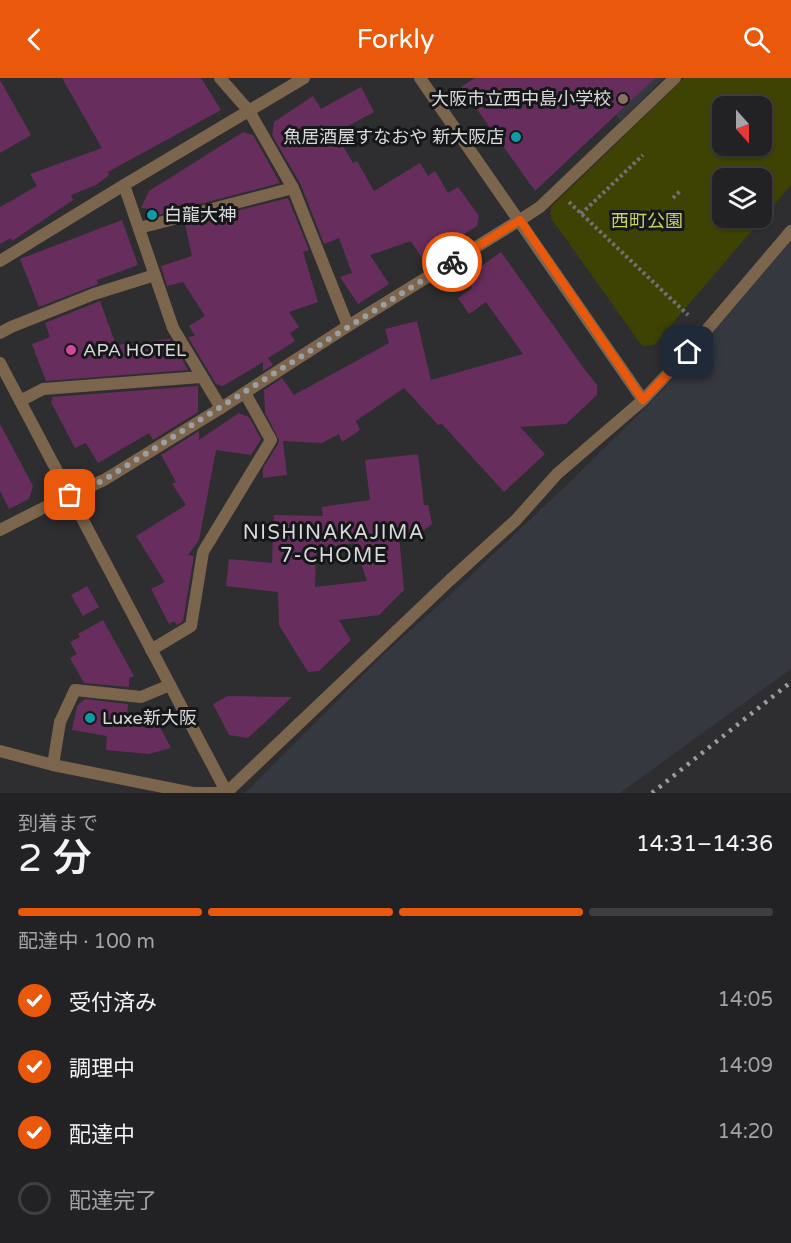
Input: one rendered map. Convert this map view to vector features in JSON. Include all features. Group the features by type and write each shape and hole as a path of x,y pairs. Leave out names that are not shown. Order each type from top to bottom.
{"street":[{"path":"220,78 249,111 293,188 348,326"},
{"path":"0,261 304,78"},
{"path":"420,78 643,400"},
{"path":"0,530 104,480 540,207 675,78"},
{"path":"124,185 172,328 221,408"},
{"path":"139,228 293,188"},
{"path":"0,751 53,765 194,793 227,793 516,520 557,474 643,400 688,352 791,231"},
{"path":"0,333 94,294 154,274"},
{"path":"0,363 227,793"},
{"path":"20,401 43,389 201,376"},
{"path":"151,650 191,626 203,552 271,440 245,393"},
{"path":"53,765 60,722 75,690 141,696 170,685"}],"path":[{"path":"581,214 643,155"},
{"path":"673,198 681,190"},
{"path":"571,204 688,315"}],"shaded area":[{"name":"大阪市立西中島小学校","path":"591,78 664,78 620,121"},
{"path":"791,240 791,669 620,793 245,793 387,651 569,483 648,405 685,366"}],"green space":[{"name":"西町公園","path":"684,78 791,78 791,185 772,207 772,168 712,168 712,228 754,228 654,345 642,346 551,218 551,207"}],"building":[{"path":"62,78 201,78 221,110 108,172 109,175 96,185 71,195 73,200 12,241 11,238 0,244 0,207 37,186 30,174 102,148"},
{"path":"475,78 655,78 535,191 461,87"},
{"path":"0,80 31,135 0,153"},
{"path":"361,87 374,112 335,133 353,163 357,161 374,191 420,163 428,176 435,171 448,193 458,187 479,216 477,226 423,260 411,241 370,255 389,284 358,304 340,277 352,273 339,238 324,244 301,185 272,135 274,122 313,96 321,109"},
{"path":"243,132 253,135 280,183 158,215 156,209 141,208 149,191"},
{"path":"288,198 309,250 303,252 318,302 289,312 299,327 290,333 295,341 268,358 273,365 263,371 263,362 223,386 216,384 188,337 195,336 189,326 205,316 183,282 167,286 161,266 192,256 185,224"},
{"path":"122,220 138,265 97,280 98,284 39,307 20,259"},
{"path":"501,252 597,385 597,395 566,424 520,427 545,454 504,492 442,424 438,425 404,388 356,421 360,430 342,442 339,434 322,443 283,441 287,475 263,478 263,468 279,440 265,412 264,390 282,378 294,395 389,343 385,329 417,321 431,380 523,354 486,302 469,314 458,298 472,288 465,278"},
{"path":"100,301 116,345 170,339 188,370 46,381 32,344 50,337 45,323"},
{"path":"198,386 198,412 153,440 149,433 98,463 86,443 75,448 51,402 52,397"},
{"path":"239,413 249,417 261,439 251,455 216,450 199,540 188,555 194,556 183,621 177,625 174,621 169,624 151,589 165,582 136,536 186,505 172,484 176,482 161,455 199,431 199,440"},
{"path":"0,424 33,486 29,499 9,509 0,491"},
{"path":"418,454 424,505 428,505 432,524 423,531 399,536 404,590 379,615 339,620 351,640 319,671 308,672 279,625 278,592 226,586 229,559 272,563 274,515 323,516 322,507 370,500 365,460","holes":["354,543 367,581 315,587 316,549"]},
{"path":"87,586 99,607 83,616 71,595"},
{"path":"103,620 134,676 129,678 129,687 84,683 70,658 77,654 70,642 80,637 78,634"},
{"path":"228,696 292,697 248,738 229,735 213,704"},
{"path":"85,699 128,704 127,713 153,714 171,748 149,754 106,750 107,736 72,730 77,706"}],"railway":[{"path":"652,793 791,682"}],"way so far":[{"path":"70,495 104,480 452,262"}],"place":[{"name":"大阪市立西中島小学校","path":"623,99"},
{"name":"魚居酒屋すなおや 新大阪店","path":"516,137"},
{"name":"白龍大神","path":"152,215"},
{"name":"APA HOTEL","path":"71,350"},
{"name":"Luxe新大阪","path":"90,718"}],"district":[{"name":"NISHINAKAJIMA 7-CHOME","path":"334,544"}],"route":[{"path":"452,262 520,220 643,400 688,352"}]}
